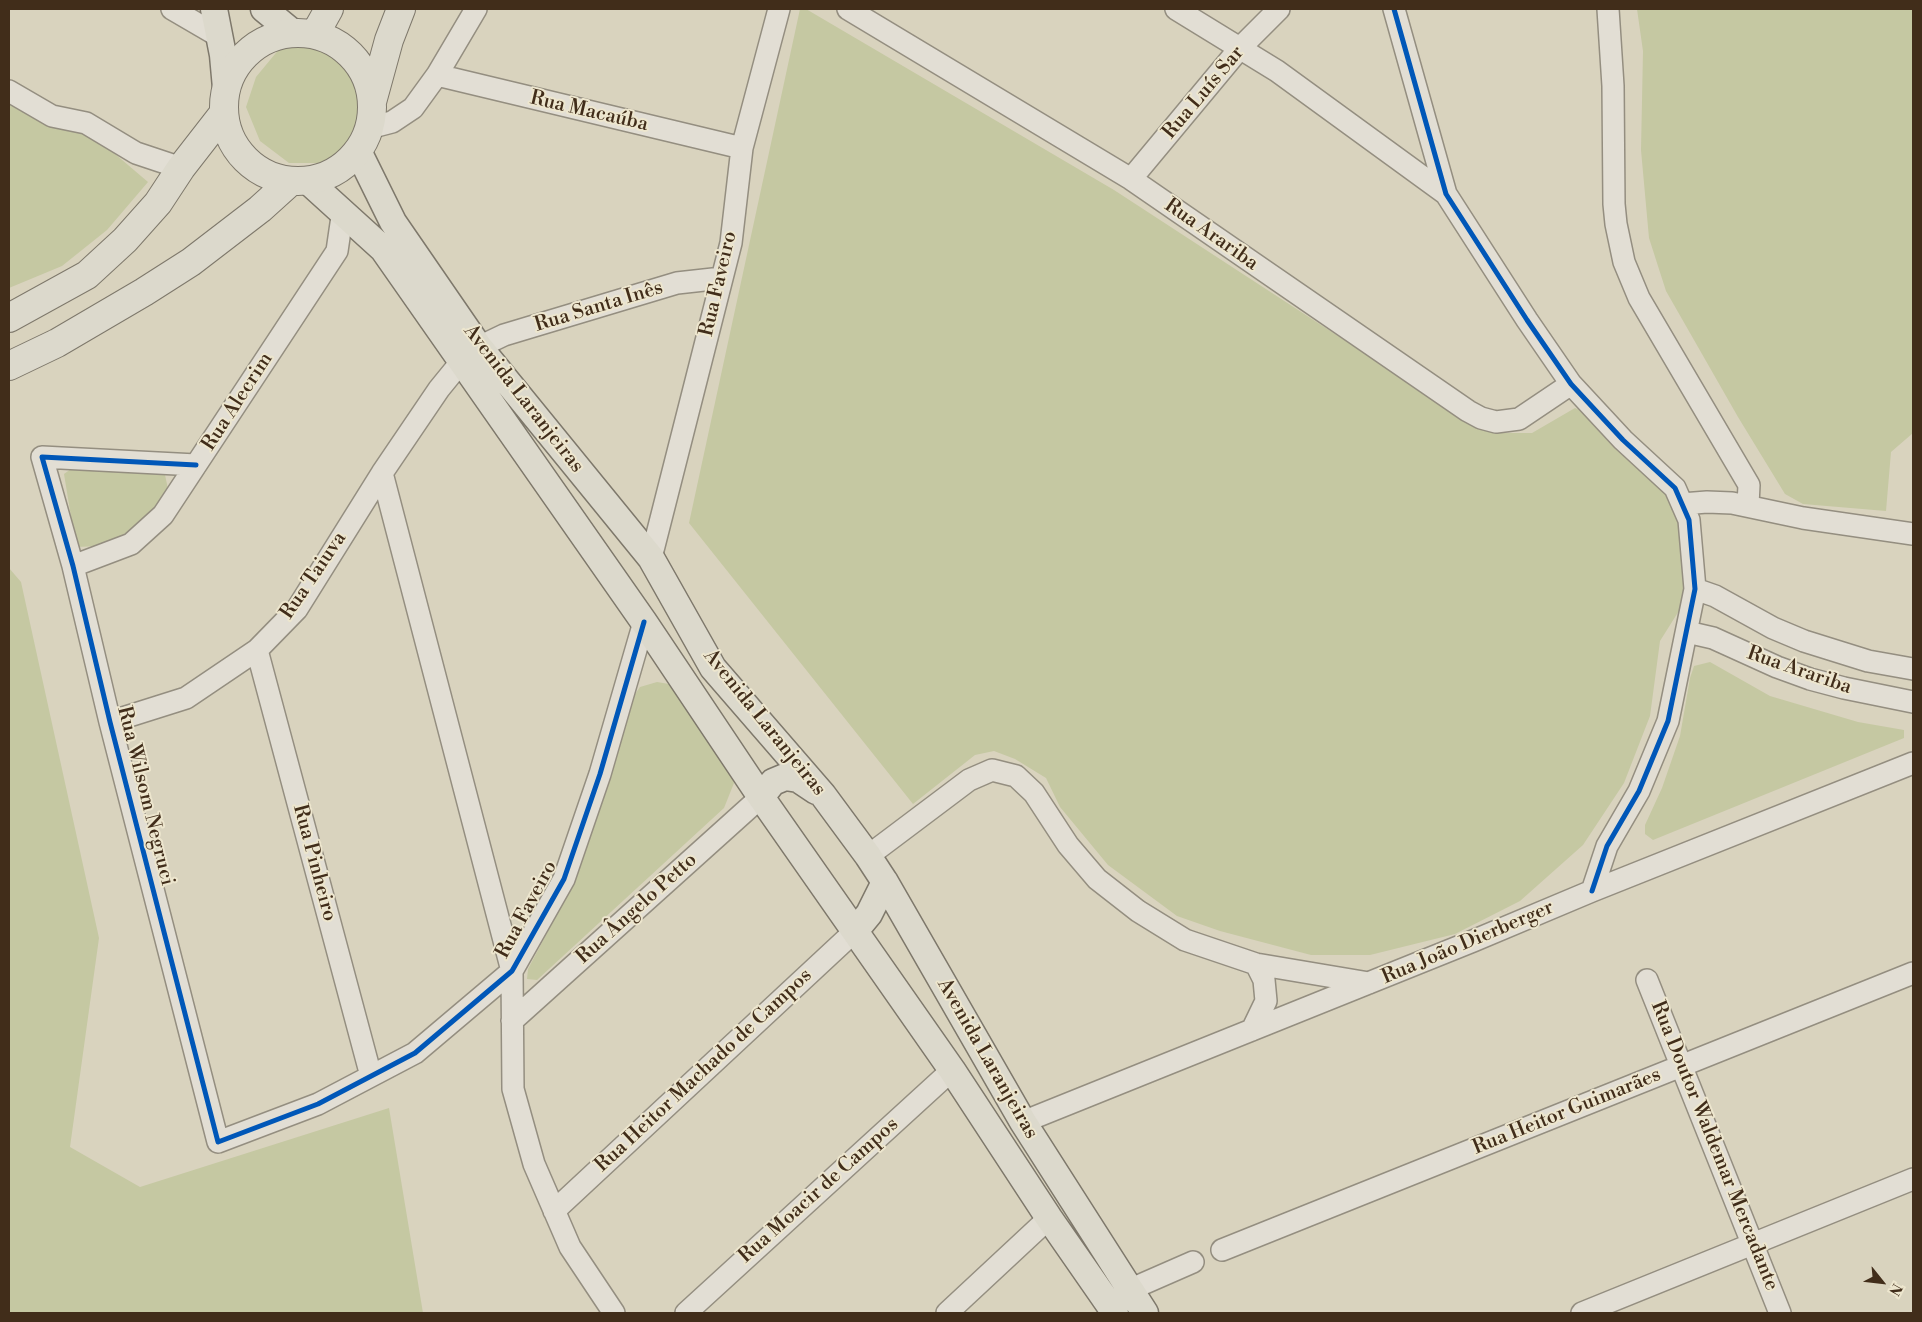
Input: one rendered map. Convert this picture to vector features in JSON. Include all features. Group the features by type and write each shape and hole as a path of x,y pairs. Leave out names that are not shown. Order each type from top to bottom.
{"highway":[{"path":"303,33 329,9"},
{"path":"9,366 57,343 144,292 191,262 300,181 336,171 366,127 389,40 401,9"},
{"path":"9,318 87,275 125,240 158,203 225,101 239,61 262,41 303,33 337,43 355,58 367,79 366,127"},
{"path":"225,101 230,139 245,160 266,175 300,181"}],"main road":[{"path":"214,9 220,37 225,101"},
{"path":"264,9 303,33"},
{"name":"Avenida Laranjeiras","path":"366,127 393,222 470,354 644,622 761,797 952,1070 1049,1218 1115,1313"},
{"name":"Avenida Laranjeiras","path":"300,181 342,210 383,248 470,354 651,558 713,668 823,795 868,856 885,882 1023,1122 1145,1313"},
{"path":"761,797 773,782 785,777 798,779 823,795"},
{"path":"855,931 869,914 885,882"}],"street":[{"path":"172,9 220,37"},
{"path":"366,127 392,122 413,108 437,76 476,9"},
{"name":"Rua Faveiro","path":"651,558 731,243 742,148 779,9"},
{"name":"Rua Arariba","path":"848,9 1131,179 1468,411 1481,418 1496,422 1519,419 1570,384"},
{"path":"1176,9 1278,71 1446,194"},
{"name":"Rua Luís Sar","path":"1131,179 1240,48 1279,9"},
{"path":"1394,9 1446,194 1570,384 1623,440 1675,488 1689,520 1695,589 1668,721 1638,791 1606,846 1592,891"},
{"path":"1608,9 1613,86 1614,204 1617,233 1624,262 1639,298 1749,485 1748,505"},
{"name":"Rua Macaúba","path":"437,76 742,148"},
{"path":"9,91 52,116 86,122 136,153 181,168"},
{"name":"Rua Alecrim","path":"73,566 131,544 162,515 336,252 342,210"},
{"path":"336,252 373,239"},
{"name":"Rua Santa Inês","path":"470,354 504,335 677,284 722,278"},
{"name":"Rua Taiuva","path":"110,722 186,698 256,650 297,609 382,473 439,389 470,354"},
{"name":"Rua Wilsom Negruci","path":"196,465 42,457 73,566 110,722 218,1142"},
{"path":"382,473 512,971 514,1088 534,1164 570,1247 614,1313"},
{"path":"1682,504 1707,502 1748,505 1803,518 1913,534"},
{"name":"Rua Arariba","path":"1695,589 1715,596 1774,628 1804,641 1868,661 1913,669"},
{"name":"Rua Faveiro","path":"218,1142 318,1104 415,1053 512,971 564,879 600,774 644,622"},
{"name":"Rua Arariba","path":"1686,632 1713,638 1761,660 1810,678 1844,688 1913,702"},
{"name":"Rua Pinheiro","path":"256,650 371,1076"},
{"name":"Rua João Dierberger","path":"1023,1122 1473,942 1592,891 1913,764"},
{"path":"868,856 969,780 992,770 1005,773 1016,776 1034,792 1068,845 1098,880 1138,911 1185,940 1256,964 1370,983"},
{"name":"Rua Ângelo Petto","path":"512,1021 761,797"},
{"name":"Rua Heitor Machado de Campos","path":"554,1211 855,931"},
{"path":"1252,1030 1266,1001 1264,980 1256,964"},
{"name":"Rua Heitor Guimarães","path":"1222,1250 1913,973"},
{"name":"Rua Doutor Waldemar Mercadante","path":"1647,980 1780,1313"},
{"name":"Rua Moacir de Campos","path":"686,1313 952,1070"},
{"path":"1582,1313 1913,1179"},
{"path":"947,1313 1049,1218"},
{"path":"1129,1290 1193,1262"}],"green space":[{"path":"800,9 806,9 1114,190 1473,424 1493,433 1532,433 1575,408 1591,415 1663,484 1680,511 1687,598 1660,641 1650,716 1624,783 1583,845 1520,901 1455,934 1370,955 1311,955 1220,931 1177,916 1108,865 1060,807 1046,778 1015,759 994,751 975,755 913,804 689,523"},
{"path":"1637,9 1913,9 1913,433 1891,452 1886,511 1803,504 1785,494 1738,417 1666,291 1649,238 1641,150 1643,51"},
{"path":"306,47 340,56 358,85 360,119 352,142 327,163 289,163 260,141 246,107 256,77 280,48"},
{"path":"9,102 52,127 81,125 148,182 107,230 62,266 9,288"},
{"path":"75,466 164,470 168,489 158,509 132,530 101,546 76,547 64,474"},
{"path":"9,568 21,582 99,938 70,1147 140,1187 389,1108 423,1313 9,1313"},
{"path":"1710,662 1770,696 1858,722 1904,730 1904,738 1653,840 1645,834 1645,825 1662,788 1680,736 1690,678 1694,666"},
{"path":"657,682 675,685 728,765 734,783 724,808 537,980 527,979 528,969 574,882 603,800 631,700 640,687"}],"cycle path":[{"path":"1394,9 1446,194 1527,320 1571,384 1623,440 1675,488 1689,520 1695,589 1668,721 1639,791 1607,846 1592,891"},
{"path":"196,465 42,457 73,566 110,722 218,1142 318,1104 415,1053 512,971 564,879 600,774 644,622"}]}
